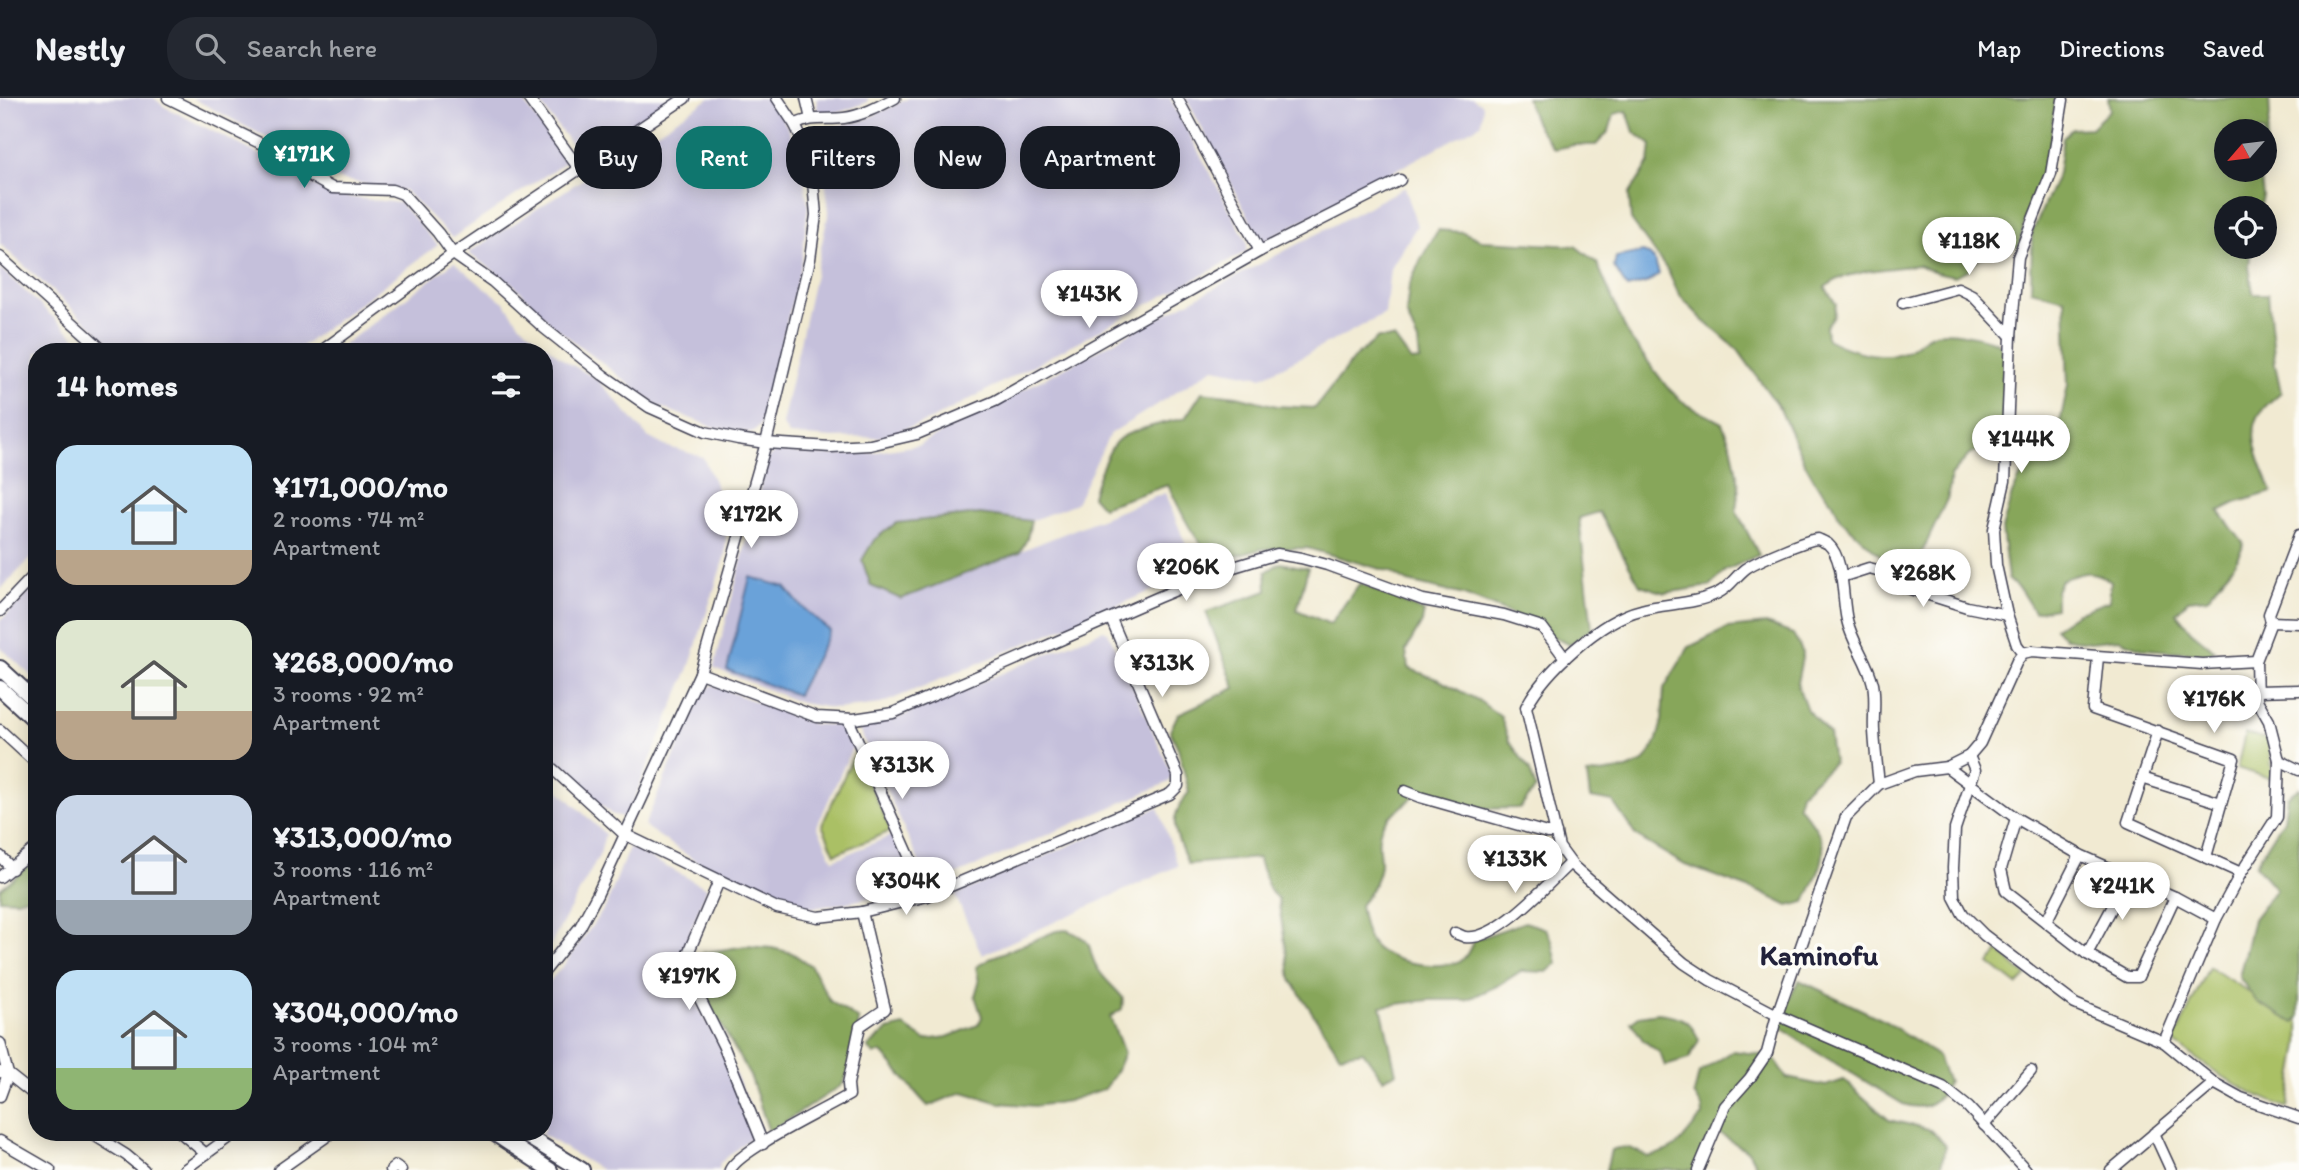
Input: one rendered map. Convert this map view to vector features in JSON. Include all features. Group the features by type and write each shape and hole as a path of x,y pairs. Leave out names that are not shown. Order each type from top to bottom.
{"highway":[{"path":"0,668 28,694"},
{"path":"0,688 28,714"},
{"path":"506,1141 550,1170"},
{"path":"535,1141 582,1170"}],"street":[{"path":"168,98 276,151 332,188 392,190 402,194 438,233 453,254 493,282 544,328 603,375 649,407 705,432 766,443 831,447 870,445 917,434 995,401 1260,251 1400,180"},
{"path":"528,98 574,162"},
{"path":"644,126 685,98"},
{"path":"553,961 580,927 700,673 766,443 810,259 816,215 812,171 805,146 777,98"},
{"path":"806,98 811,119"},
{"path":"795,125 811,119 847,118 895,98"},
{"path":"1177,98 1260,251"},
{"path":"2023,653 2017,645 2007,615 1996,565 1994,529 2005,481 2011,336 2018,257 2052,174 2063,100"},
{"path":"332,343 453,254 574,174"},
{"path":"0,257 95,343"},
{"path":"1903,303 1958,288 1972,295 2011,336"},
{"path":"2164,1042 2216,919 2241,873 2277,817 2279,760 2269,721 2257,700 2256,661 2271,622 2269,614 2299,534"},
{"path":"1879,784 1873,686 1867,665 1847,620 1841,577 1832,549 1818,539 1747,567 1722,592 1700,601 1667,604 1636,611 1591,634 1534,691 1526,707 1559,847 1570,863 1684,963 1741,998 1942,1087 1968,1107 2025,1170"},
{"path":"700,673 817,717 848,719 893,713 1227,569 1277,554 1327,565 1423,600 1504,615 1542,627 1565,658"},
{"path":"1841,577 1869,568 1877,570 1901,586 1967,607 2007,615"},
{"path":"0,611 28,581"},
{"path":"553,769 624,834 777,908 818,917 862,912 927,896 1170,794 1178,786 1178,775 1111,619"},
{"path":"2271,622 2299,623"},
{"path":"1698,1170 1725,1106 1750,1078 1767,1053 1777,1014 1846,817 1879,784 1915,771 1947,767 1969,756 1980,743 2023,653 2032,651 2202,664 2256,661"},
{"path":"2098,657 2093,709 2234,759 2206,857"},
{"path":"2257,691 2299,690"},
{"path":"848,719 927,896"},
{"path":"0,730 28,756"},
{"path":"2158,731 2128,822 2241,873"},
{"path":"1969,756 1975,770 1955,829 1953,868 1954,897 1963,914 1984,935 2075,1003 2164,1042 2214,1083 2241,1098 2299,1118"},
{"path":"2279,760 2299,770"},
{"path":"1947,767 2016,818 2080,855 2175,897 2216,919"},
{"path":"2142,778 2221,803"},
{"path":"1405,791 1547,833 1556,833"},
{"path":"2016,818 2001,869 2006,891 2087,954 2127,977 2138,976 2175,897"},
{"path":"0,877 28,855"},
{"path":"2046,922 2080,855"},
{"path":"0,856 12,869"},
{"path":"1455,933 1465,937 1488,932 1521,911 1570,863"},
{"path":"2087,954 2129,876"},
{"path":"719,881 682,965 723,1045 763,1144"},
{"path":"730,1170 733,1162 849,1095 848,1084 860,1026 885,1009 862,912"},
{"path":"0,1043 4,1073 0,1096"},
{"path":"1984,1125 2031,1071"},
{"path":"4,1073 28,1090"},
{"path":"2112,1170 2214,1083"},
{"path":"2154,1133 2171,1170"},
{"path":"0,1141 50,1170"},
{"path":"103,1141 144,1170"},
{"path":"191,1141 206,1154"},
{"path":"184,1170 224,1141"},
{"path":"279,1170 320,1141"},
{"path":"391,1170 396,1166 401,1170"}],"shaded area":[{"path":"0,98 154,98 165,107 282,166 330,195 400,203 438,245 306,343 110,343 0,244"},
{"path":"192,98 521,98 567,161 452,238 405,191 337,179 292,151"},
{"path":"536,98 679,98 636,126 574,126 574,148"},
{"path":"710,98 768,98 787,126 786,189 806,189 808,206 801,266 760,426 751,433 716,428 658,406 551,324 514,285 468,253 574,185 574,189 662,189 662,129"},
{"path":"816,98 868,98 868,102 841,112 818,113"},
{"path":"909,98 1170,98 1247,242 1246,252 931,420 881,437 789,435 782,424 829,211 826,189 900,189 900,126 836,126 862,121"},
{"path":"1186,98 1472,98 1483,105 1481,124 1265,241 1259,237"},
{"path":"1405,187 1417,226 1390,269 1385,314 1262,377 1214,368 1110,434 1076,503 1031,521 980,514 901,599 1165,493 1197,572 881,704 837,709 801,703 714,668 768,457 776,451 826,455 870,453 919,445"},
{"path":"454,262 504,302 519,323 543,343 346,343"},
{"path":"0,268 81,343 28,343 28,561 0,590"},
{"path":"553,351 598,380 648,437 665,446 703,457 723,502 725,555 689,668 626,818 611,814 553,760"},
{"path":"28,593 28,673 0,647 0,621"},
{"path":"1103,630 1108,632 1172,774 1169,782 930,886 857,725 895,719"},
{"path":"713,685 813,724 844,726 853,746 817,826 833,860 893,835 917,887 813,908 776,899 718,876 644,826 702,693"},
{"path":"553,785 605,834 600,854 553,940"},
{"path":"1158,807 1178,866 982,955 955,895"},
{"path":"629,847 707,888 676,969 729,1060 761,1129 720,1163 719,1170 601,1170 553,1141 553,977 606,906"}],"green space":[{"path":"1526,98 2056,98 2046,175 2026,216 2019,246 1994,251 1978,259 1968,270 1954,276 1918,265 1868,271 1840,278 1825,287 1836,304 1834,316 1826,326 1827,339 1841,346 1889,355 1908,350 1938,332 1955,333 1996,342 2010,358 2003,433 1995,443 1969,455 1951,476 1948,497 1918,561 1912,565 1898,565 1885,560 1840,519 1833,503 1816,483 1804,462 1780,409 1738,350 1679,295 1668,271 1631,220 1629,195 1649,163 1651,145 1634,132 1627,111 1614,114 1609,131 1596,145 1554,149 1536,124"},
{"path":"2108,98 2269,98 2270,119 2214,119 2214,182 2261,182 2263,196 2214,196 2214,259 2250,259 2253,294 2268,294 2275,364 2281,392 2261,412 2254,431 2257,452 2272,492 2235,503 2219,511 2244,544 2233,566 2207,598 2188,600 2176,613 2191,631 2214,650 2209,654 2145,649 2119,639 2090,642 2066,639 2055,628 2077,613 2109,601 2111,582 2098,574 2081,574 2061,580 2056,591 2056,608 2034,612 2021,591 2008,579 2002,529 2012,494 2026,465 2048,434 2059,427 2068,385 2065,299 2031,290 2032,233 2058,173 2063,137 2072,129 2091,128 2110,110"},
{"path":"1438,230 1463,232 1483,241 1575,246 1597,263 1628,335 1667,387 1685,404 1722,423 1732,448 1739,486 1736,510 1759,555 1726,570 1710,586 1665,593 1640,585 1599,512 1579,518 1592,628 1569,645 1507,612 1464,595 1408,582 1391,572 1307,548 1261,549 1219,561 1195,536 1168,485 1102,507 1092,496 1106,459 1117,441 1139,430 1185,418 1202,392 1237,396 1277,406 1315,408 1356,356 1378,338 1394,338 1411,361 1420,360 1418,342 1406,313 1409,286"},
{"path":"980,514 1031,521 1027,539 1020,552 901,599 871,586 862,560 874,540 896,523"},
{"path":"1280,563 1308,568 1297,610 1330,624 1360,583 1424,612 1422,622 1406,650 1408,668 1478,700 1501,717 1509,741 1529,769 1536,788 1520,808 1475,809 1428,791 1416,793 1387,819 1381,828 1379,872 1360,905 1368,937 1381,952 1417,964 1454,963 1465,957 1474,940 1525,922 1546,929 1557,963 1547,972 1521,971 1499,985 1466,1000 1429,1000 1381,1006 1396,1073 1383,1079 1363,1051 1340,1055 1291,980 1278,899 1270,891 1258,858 1188,864 1175,827 1177,811 1189,792 1178,748 1170,731 1178,714 1235,688 1206,612 1267,591 1266,572"},
{"path":"1766,624 1793,634 1803,653 1797,683 1807,710 1829,734 1833,763 1801,793 1798,805 1810,819 1822,841 1822,861 1805,902 1788,906 1762,893 1685,865 1636,836 1613,802 1590,798 1587,775 1627,769 1644,762 1656,743 1662,721 1664,688 1689,647 1728,628"},
{"path":"2245,734 2269,739 2273,779 2237,768"},
{"path":"855,752 891,831 835,854 822,825"},
{"path":"2299,788 2299,1018 2294,1023 2257,1002 2239,977 2253,919 2276,889 2255,865 2284,819 2287,797"},
{"path":"28,866 28,897 17,900 0,899 0,889"},
{"path":"1067,930 1088,943 1100,972 1123,998 1122,1009 1110,1017 1124,1053 1115,1074 1104,1089 1068,1101 1035,1106 1000,1103 963,1092 928,1106 881,1052 874,1055 868,1047 888,1030 904,1026 925,1040 947,1037 978,1025 982,1017 975,996 979,982 976,967 993,957 1056,931"},
{"path":"746,946 792,953 811,966 830,1001 859,1020 852,1065 842,1085 769,1132 751,1078 689,968 703,953"},
{"path":"1998,951 2026,976 2017,985 1990,964"},
{"path":"2209,967 2299,1023 2299,1044 2288,1108 2228,1080 2173,1042"},
{"path":"1799,980 1883,1020 1938,1057 1948,1082 1936,1100 1918,1107 1903,1104 1810,1048 1776,1024"},
{"path":"1658,1013 1679,1017 1692,1027 1699,1040 1689,1059 1665,1066 1660,1053 1643,1040 1631,1022 1639,1016"},
{"path":"1733,1051 1772,1056 1787,1078 1826,1086 1844,1080 1889,1120 1929,1129 1946,1145 1940,1170 1758,1170 1749,1152 1717,1132 1704,1144 1701,1164 1697,1170 1606,1170 1611,1150 1630,1148 1648,1157 1681,1142 1703,1116 1702,1107 1694,1094 1699,1073"}],"water":[{"path":"1643,252 1654,260 1659,274 1649,282 1627,288 1614,267 1616,257"},
{"path":"750,577 785,587 800,605 830,631 797,695 727,670"}],"district":[{"name":"Kaminofu","path":"1819,955"}]}
